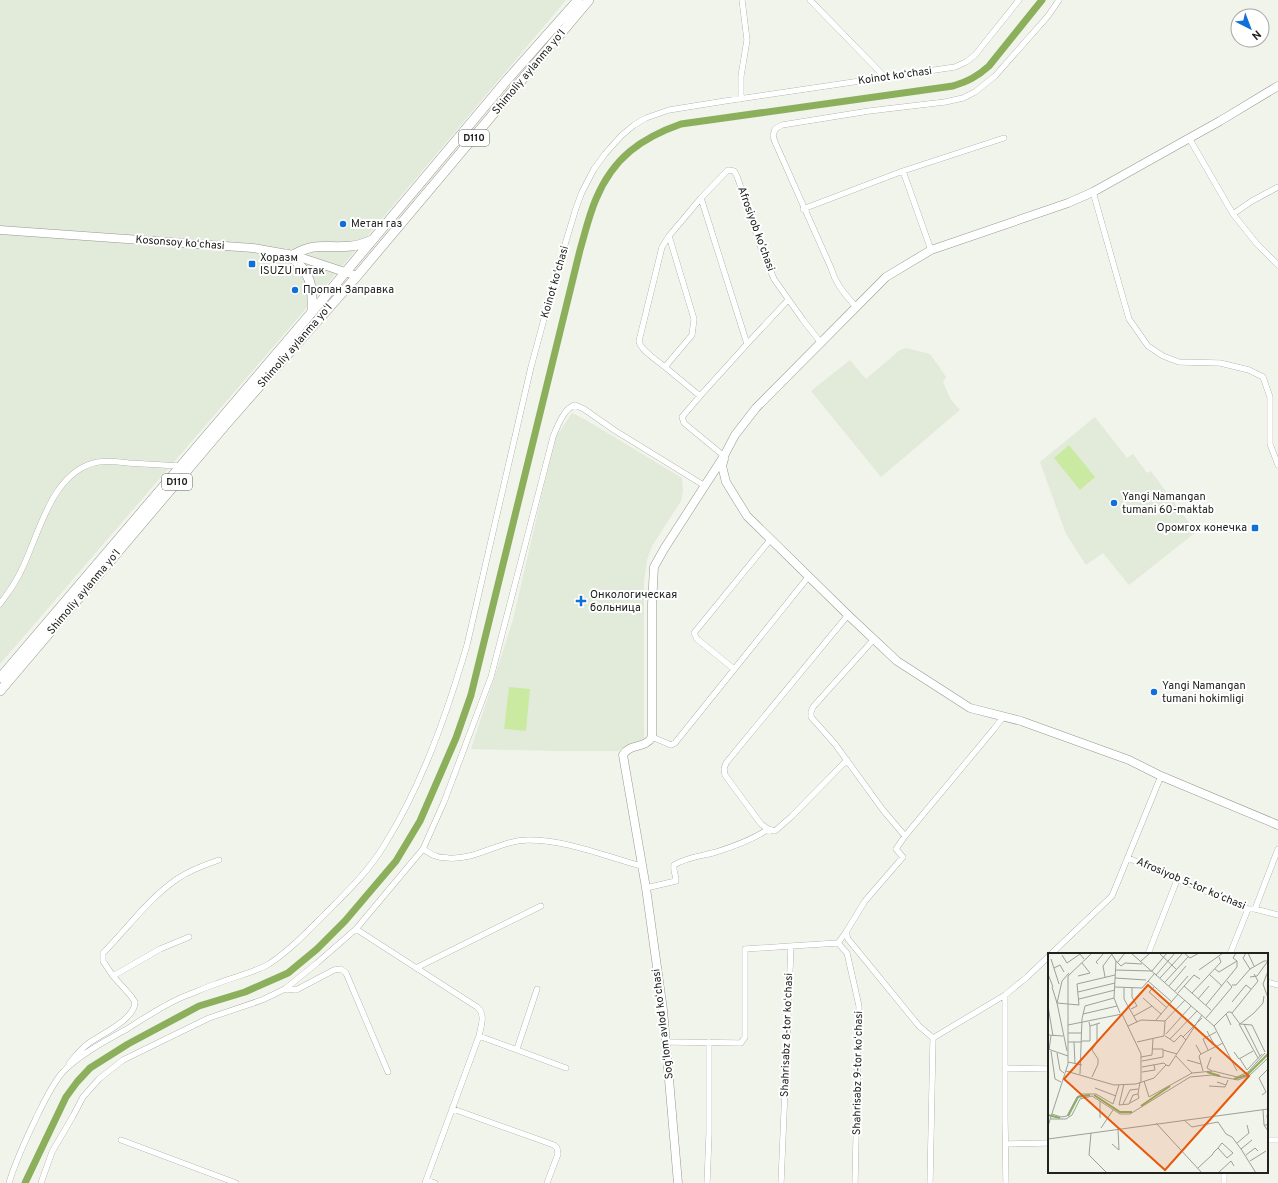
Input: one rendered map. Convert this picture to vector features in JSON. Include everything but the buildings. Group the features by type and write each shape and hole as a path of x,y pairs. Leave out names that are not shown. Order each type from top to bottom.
{"main road":[{"name":"Shimoliy aylanma yoʻl","path":"0,691 2,679 180,466 507,80 578,0"},
{"name":"Shimoliy aylanma yoʻl","path":"2,679 357,276 589,0"},
{"path":"507,80 516,87"},
{"path":"312,312 313,295 308,275 290,254 312,246 351,246 373,240"}],"street":[{"path":"741,99 741,76 747,40 742,0"},
{"path":"810,0 885,77"},
{"name":"Koinot koʻchasi","path":"64,1071 89,1051 182,997 268,964 290,947 313,926 369,868 385,845 405,809 445,715 467,645 531,367 576,208 585,185 605,154 621,136 634,125 646,118 669,110 885,77 955,68 975,55 1019,0"},
{"path":"856,307 837,284 775,142 774,132 782,125 869,111 945,102 963,98 975,92 995,76 1048,16 1059,0"},
{"path":"809,576 675,743 671,745 667,744 652,737 652,604 654,567 724,456 735,435 744,422 767,397 886,277 931,250 1068,204 1093,192 1278,86"},
{"path":"803,209 903,172 1004,138"},
{"path":"1189,138 1232,214 1257,244 1278,265"},
{"name":"Afrosiyob koʻchasi","path":"700,396 643,348 639,344 639,341 662,246 701,198 726,171 730,169 734,171 737,176 768,267 774,279 821,343"},
{"path":"903,172 931,250"},
{"path":"1232,214 1252,201 1278,188"},
{"path":"1093,192 1129,319 1148,346 1163,356 1179,362 1220,363 1249,370 1263,377 1270,397 1270,444 1278,465"},
{"path":"701,198 748,344"},
{"name":"Kosonsoy koʻchasi","path":"0,230 238,247 290,254 357,276"},
{"path":"665,367 692,335 694,319 669,236"},
{"path":"724,456 687,426 682,420 684,414 788,300"},
{"path":"41,1183 52,1152 83,1097 99,1079 123,1060 209,1018 262,1000 285,990 356,929 422,849 444,802 491,677 549,451 559,424 569,408 575,405 584,409 614,430 705,486"},
{"path":"724,456 722,466 726,482 747,516 770,540 897,661 970,708 1021,721 1129,760 1161,776 1278,825"},
{"path":"0,604 21,572 52,501 62,485 79,469 99,462 180,466"},
{"path":"734,669 697,639 694,633 770,540"},
{"path":"847,760 775,831 768,829 761,824 727,778 724,769 726,763 848,615"},
{"path":"874,640 822,696 811,712 813,720 835,744 883,810 905,836"},
{"path":"667,1042 739,1044 744,1041 746,977 745,949 838,943 865,901 903,857 896,849 905,836 1003,717"},
{"name":"Sogʻlom avlod koʻchasi","path":"652,737 649,742 644,745 626,750 624,755 641,866 646,888 667,1042 678,1183"},
{"path":"1052,953 1112,896 1161,776"},
{"path":"646,888 676,881 673,870 674,865 681,861 716,852 761,835 768,829"},
{"path":"422,849 436,856 456,858 476,855 505,844 522,840 530,840 565,844 641,866"},
{"path":"1255,909 1278,849"},
{"name":"Afrosiyob 5-tor koʻchasi","path":"1128,858 1248,909 1255,909 1278,915"},
{"path":"9,1183 25,1140 55,1082 83,1049 130,1015 133,1011 135,1002 113,976 103,961 103,953 165,888 178,878 200,866 219,860"},
{"path":"1148,953 1177,880"},
{"path":"416,968 541,906"},
{"path":"1230,953 1248,909"},
{"path":"356,929 480,1010 482,1020 479,1036 426,1182 435,1183"},
{"path":"846,932 848,939 919,1026 933,1038"},
{"path":"113,976 160,950 189,937"},
{"name":"Shahrisabz 9-tor koʻchasi","path":"838,943 847,953 859,1006 855,1183"},
{"name":"Shahrisabz 8-tor koʻchasi","path":"781,1183 791,946"},
{"path":"933,1038 1005,995 1048,957"},
{"path":"285,990 296,990 334,970 341,969 346,973 388,1072"},
{"path":"1268,982 1278,985"},
{"path":"517,1049 537,989"},
{"path":"1005,995 1006,1183"},
{"path":"479,1036 566,1068"},
{"path":"930,1183 933,1038"},
{"path":"707,1183 709,1134 709,1042"},
{"path":"1006,1068 1048,1069"},
{"path":"453,1109 554,1145 557,1148 558,1154 547,1183"},
{"path":"121,1140 236,1183"},
{"path":"1006,1144 1048,1143"}],"shaded area":[{"path":"0,0 566,0 328,283 0,664"},
{"path":"906,348 930,354 946,377 943,382 951,400 960,410 881,477 811,391 850,360 866,379 900,350"},
{"name":"Онкологическая больница","path":"572,413 682,478 683,491 681,501 652,546 647,560 644,582 644,743 626,746 619,751 471,749 513,620 555,438"},
{"name":"Yangi Namangan tumani 60-maktab","path":"1095,417 1127,458 1133,454 1147,473 1151,471 1196,532 1129,585 1103,553 1086,565 1066,534 1040,462"}],"green space":[{"path":"1069,445 1095,477 1080,490 1054,458"},
{"path":"509,687 530,689 526,731 504,729"}],"waterway":[{"path":"25,1183 66,1097 90,1068 128,1044 199,1006 245,992 288,973 317,949 345,921 396,861 420,821 456,738 471,695 589,218 603,185 620,161 641,143 681,124 953,86 972,78 985,70 1042,0"}],"place":[{"name":"Метан газ","path":"343,224"},
{"name":"Хоразм ISUZU питак","path":"252,264"},
{"name":"Пропан Заправка","path":"295,290"},
{"name":"Yangi Namangan tumani 60-maktab","path":"1114,503"},
{"name":"Оромгох конечка","path":"1255,528"},
{"name":"Онкологическая больница","path":"581,601"},
{"name":"Yangi Namangan tumani hokimligi","path":"1154,692"}]}
